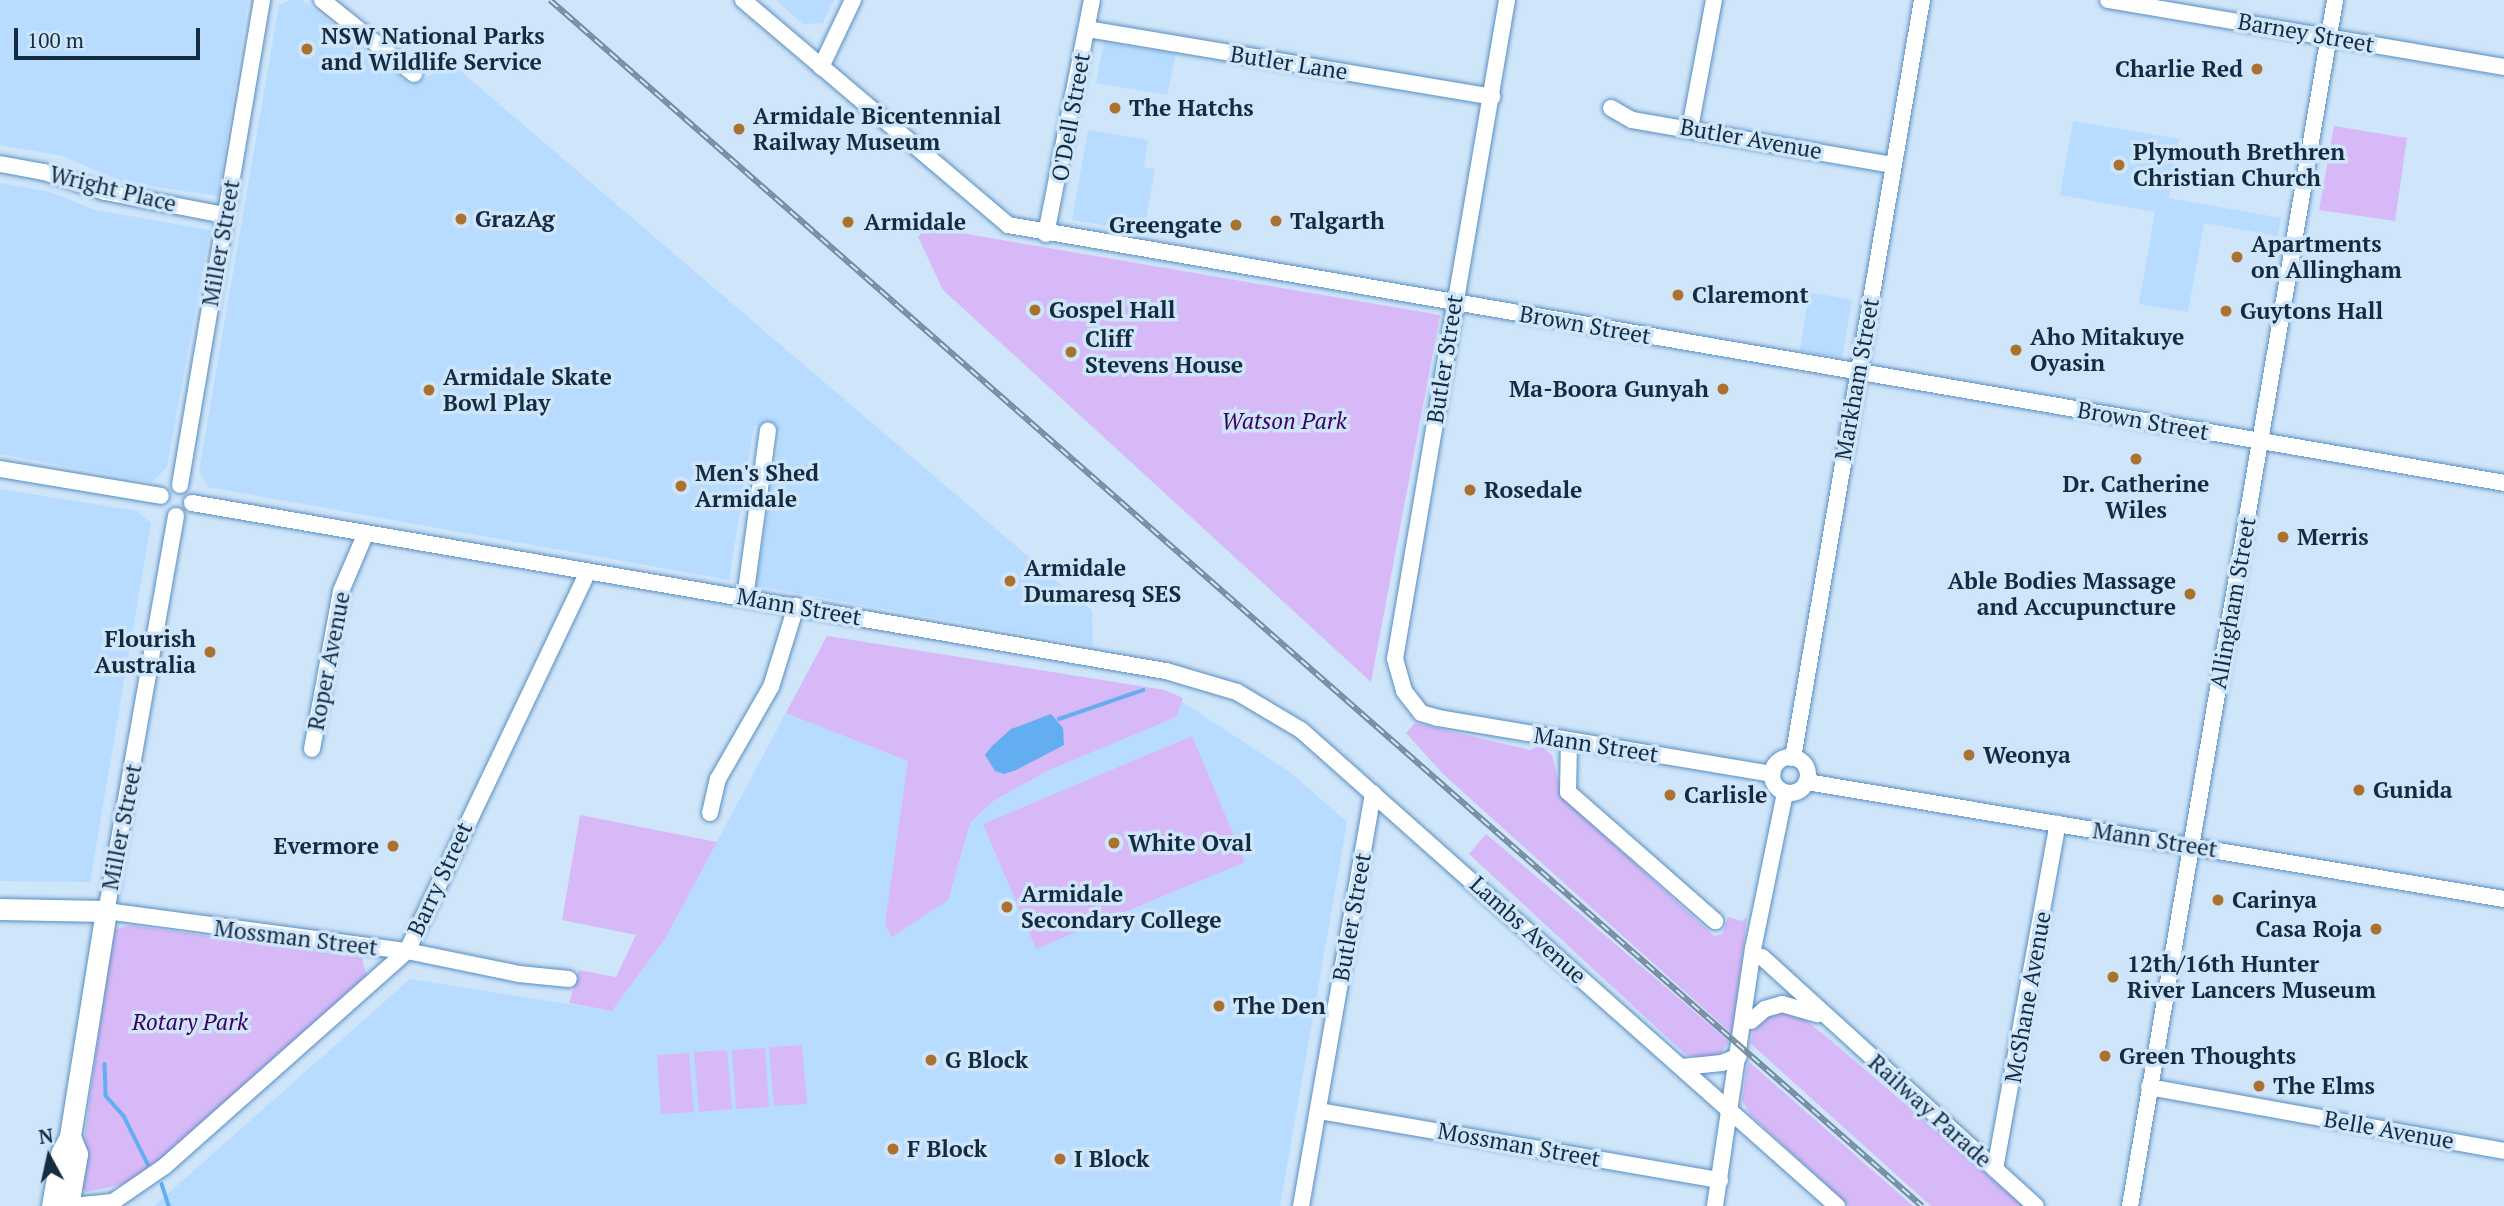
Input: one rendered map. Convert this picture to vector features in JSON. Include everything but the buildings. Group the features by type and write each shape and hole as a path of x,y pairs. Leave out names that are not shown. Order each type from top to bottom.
{"main road":[{"path":"0,909 106,911"},
{"name":"Miller Street","path":"52,1206 61,1154 70,1137 106,911"},
{"name":"Miller Street","path":"68,1206 78,1154 70,1137"}],"street":[{"name":"Miller Street","path":"180,485 262,0"},
{"path":"322,0 414,74"},
{"name":"Brown Street","path":"743,0 1007,225 1046,234 2504,483"},
{"path":"821,67 853,0"},
{"name":"O'Dell Street","path":"1046,234 1092,0"},
{"name":"Butler Street","path":"1421,713 1404,691 1395,659 1507,0"},
{"path":"1690,128 1714,0"},
{"name":"Markham Street","path":"1793,758 1922,0"},
{"name":"Barney Street","path":"2108,0 2504,67"},
{"name":"Allingham Street","path":"2130,1206 2335,0"},
{"name":"Butler Lane","path":"1087,29 1492,97"},
{"name":"Butler Avenue","path":"1611,108 1632,120 1893,164"},
{"name":"Wright Place","path":"0,164 44,172 105,192 225,215"},
{"path":"745,598 768,431"},
{"path":"0,469 161,496"},
{"path":"180,485 189,492 192,503 186,513 176,516 164,510 161,496 168,487 180,485"},
{"name":"Mann Street","path":"192,503 365,535 796,606 1204,681 1237,692 1301,730 1373,793"},
{"name":"Miller Street","path":"106,911 176,516"},
{"name":"Roper Avenue","path":"312,749 341,591 365,535"},
{"name":"Barry Street","path":"73,1206 108,1204 165,1166 407,951 588,572"},
{"path":"709,813 719,779 771,687 796,606"},
{"name":"Mann Street","path":"1421,713 1569,741 1772,774"},
{"path":"1569,741 1568,792 1715,921"},
{"path":"1793,758 1806,768 1807,782 1797,791 1785,793 1774,784 1772,774 1782,760 1793,758"},
{"name":"Mann Street","path":"1807,782 2504,899"},
{"name":"Butler Street","path":"1301,1206 1373,793"},
{"name":"Lambs Avenue","path":"1373,793 1837,1206"},
{"path":"1748,1024 1751,962 1760,931 1785,793"},
{"name":"McShane Avenue","path":"1995,1169 2058,824"},
{"name":"Mossman Street","path":"106,911 407,951 519,974 569,979"},
{"path":"1715,1206 1739,1056 1762,957 1760,931"},
{"name":"Railway Parade","path":"1762,957 1823,1016 2036,1206"},
{"name":"Railway Parade","path":"1748,1024 1765,1009 1783,1004 1823,1016"},
{"path":"1682,1068 1722,1063 1739,1056"},
{"name":"Belle Avenue","path":"2149,1087 2504,1151"},
{"name":"Mossman Street","path":"1319,1111 1720,1180"}],"shaded area":[{"path":"0,0 248,0 218,196 123,182 63,156 0,145"},
{"path":"290,0 302,0 411,86 451,63 1092,611 1093,646 756,586 781,431 754,425 729,580 208,487 199,471 279,5"},
{"path":"776,0 834,0 823,23 803,24"},
{"path":"1104,42 1176,54 1167,95 1096,83"},
{"path":"2073,121 2179,139 2169,198 2281,218 2278,236 2204,223 2188,312 2139,304 2155,212 2060,195"},
{"path":"1088,130 1148,140 1144,167 1155,169 1144,232 1072,220"},
{"path":"0,183 50,192 95,210 210,230 167,467 152,482 0,454"},
{"path":"1809,292 1852,300 1842,358 1800,351"},
{"path":"0,489 137,511 151,523 90,882 0,881"},
{"name":"Armidale Secondary College","path":"827,636 1164,690 1291,773 1347,822 1280,1206 154,1206 410,979 612,1011 665,939"}],"green space":[{"path":"2334,126 2407,138 2395,221 2319,210"},
{"name":"Watson Park","path":"926,227 1440,315 1371,682 943,290 918,237"},
{"path":"827,636 1164,690 1183,698 1176,717 1049,770 993,801 970,823 948,900 892,937 885,924 908,761 786,713"},
{"path":"1415,723 1530,750 1541,746 1552,755 1562,797 1714,936 1722,934 1728,917 1742,921 1747,917 1733,1035 1443,774 1406,733"},
{"name":"White Oval","path":"1192,736 1245,862 1036,949 983,824"},
{"path":"580,815 717,842 665,939 612,1011 569,1003 579,970 616,977 636,935 562,920"},
{"path":"1486,834 1729,1041 1720,1054 1705,1059 1685,1054 1469,854"},
{"name":"Rotary Park","path":"130,925 362,958 367,978 163,1161 130,1183 86,1192 78,1184 113,930"},
{"path":"1785,1010 1800,1016 1827,1037 2023,1206 1931,1206 1750,1043 1755,1026 1765,1015"},
{"path":"802,1045 807,1104 774,1106 769,1047"},
{"path":"765,1048 769,1107 736,1109 732,1050"},
{"path":"727,1050 732,1109 699,1112 694,1052"},
{"path":"689,1053 694,1112 661,1114 657,1055"},
{"path":"1748,1061 1913,1206 1849,1206 1750,1114 1742,1100"}],"water":[{"path":"1051,714 1063,728 1064,745 1016,770 1004,774 995,771 985,755 992,746 1011,729"}],"waterway":[{"path":"1059,719 1143,690"},
{"path":"105,1064 106,1096 124,1116 148,1164"},
{"path":"162,1184 169,1206"}],"railway":[{"path":"550,0 1922,1206"}],"place":[{"name":"NSW National Parks and Wildlife Service","path":"307,49"},
{"name":"Charlie Red","path":"2257,69"},
{"name":"The Hatchs","path":"1115,108"},
{"name":"Armidale Bicentennial Railway Museum","path":"739,129"},
{"name":"Plymouth Brethren Christian Church","path":"2119,165"},
{"name":"GrazAg","path":"461,219"},
{"name":"Talgarth","path":"1276,221"},
{"name":"Armidale","path":"848,222"},
{"name":"Greengate","path":"1236,225"},
{"name":"Apartments on Allingham","path":"2237,257"},
{"name":"Claremont","path":"1678,295"},
{"name":"Gospel Hall","path":"1035,310"},
{"name":"Guytons Hall","path":"2226,311"},
{"name":"Aho Mitakuye Oyasin","path":"2016,350"},
{"name":"Cliff Stevens House","path":"1071,352"},
{"name":"Ma-Boora Gunyah","path":"1723,389"},
{"name":"Armidale Skate Bowl Play","path":"429,390"},
{"name":"Dr. Catherine Wiles","path":"2136,459"},
{"name":"Men's Shed Armidale","path":"681,486"},
{"name":"Rosedale","path":"1470,490"},
{"name":"Merris","path":"2283,537"},
{"name":"Armidale Dumaresq SES","path":"1010,581"},
{"name":"Able Bodies Massage and Accupuncture","path":"2190,594"},
{"name":"Flourish Australia","path":"210,652"},
{"name":"Weonya","path":"1969,755"},
{"name":"Gunida","path":"2359,790"},
{"name":"Carlisle","path":"1670,795"},
{"name":"White Oval","path":"1114,843"},
{"name":"Evermore","path":"393,846"},
{"name":"Carinya","path":"2218,900"},
{"name":"Armidale Secondary College","path":"1007,907"},
{"name":"Casa Roja","path":"2376,929"},
{"name":"12th/16th Hunter River Lancers Museum","path":"2113,977"},
{"name":"The Den","path":"1219,1006"},
{"name":"Green Thoughts","path":"2105,1056"},
{"name":"G Block","path":"931,1060"},
{"name":"The Elms","path":"2259,1086"},
{"name":"F Block","path":"893,1149"},
{"name":"I Block","path":"1060,1159"}]}
